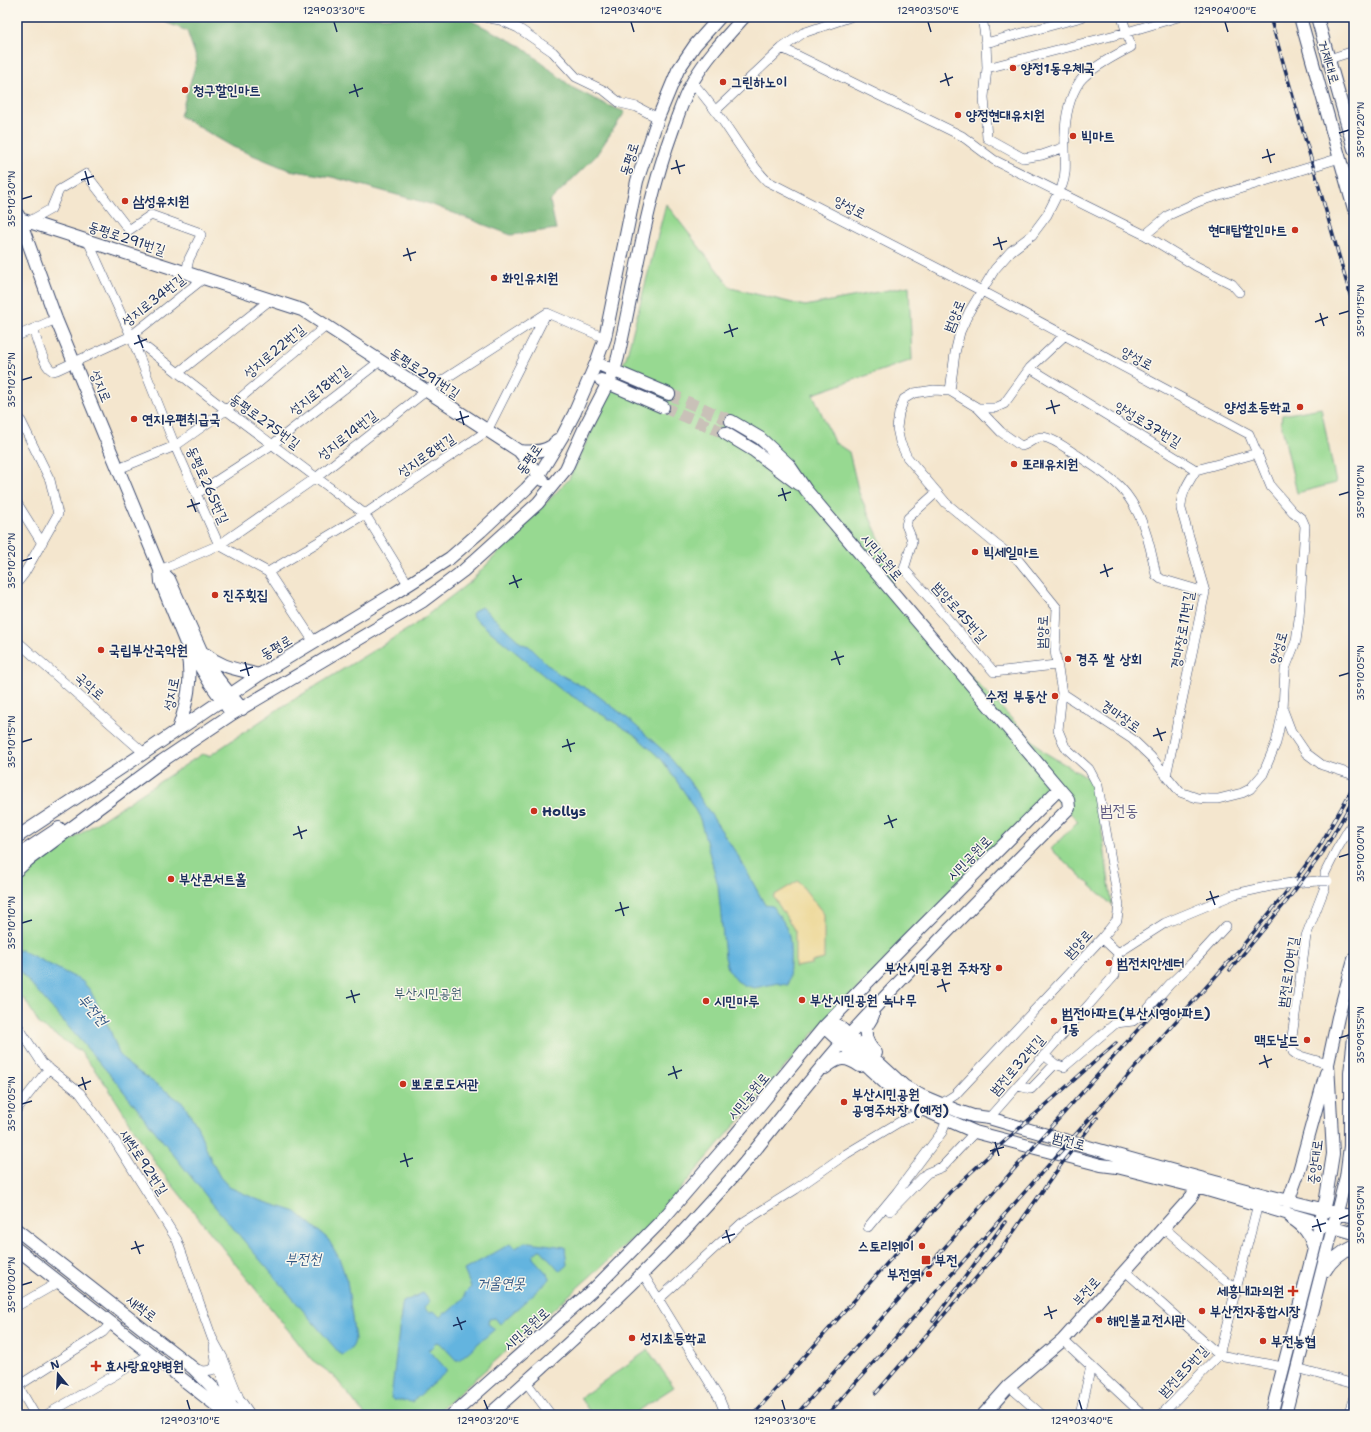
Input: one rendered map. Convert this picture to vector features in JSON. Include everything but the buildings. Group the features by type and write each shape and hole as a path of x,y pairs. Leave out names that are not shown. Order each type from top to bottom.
{"main road":[{"name":"동평로","path":"19,841 259,674 450,558 515,500 539,475 562,437 591,376 605,338 637,181 658,118 678,70 695,45 720,17"},
{"path":"19,841 118,788 162,761 217,724 429,597 463,571 538,503 566,470 585,427 614,371 653,193 665,152 686,95 707,58 744,17"},
{"name":"거제대로","path":"1300,17 1354,209"},
{"name":"거제대로","path":"1318,17 1354,149"},
{"name":"동평로291번길","path":"22,218 88,241 302,310 519,451 551,487"},
{"name":"성지로","path":"22,218 56,319 160,570 161,582 185,641 190,667 189,691 178,730"},
{"path":"596,363 669,394"},
{"path":"591,376 663,407"},
{"name":"시민공원로","path":"489,1415 581,1333 690,1225 747,1160 816,1074 875,1007 922,957 1069,808 1068,799 806,490 789,465 760,438 731,421"},
{"name":"시민공원로","path":"725,433 753,450 806,490"},
{"path":"519,451 527,452 545,450 552,447 555,442 562,437"},
{"name":"성지로","path":"160,570 169,579 202,652 226,696"},
{"name":"성지로","path":"185,641 237,712"},
{"path":"202,652 214,662 226,667 259,674"},
{"path":"17,870 33,856 162,761"},
{"name":"시민공원로","path":"452,1415 596,1286 662,1220 732,1139 828,1023 1059,790"},
{"name":"중앙대로","path":"1271,1415 1323,1210 1333,1154 1328,1064 1338,1017 1354,959"},
{"path":"816,1074 831,1063 845,1058 860,1066 876,1067 878,1056 868,1044 866,1036 867,1026 873,1017 875,1007"},
{"name":"범전로","path":"828,1023 876,1067 904,1086 941,1104 973,1116 989,1118 1112,1155 1258,1204 1354,1233"},
{"path":"1284,1415 1346,1177 1350,1146 1350,1073 1354,1037"},
{"path":"1288,1202 1299,1171 1328,1064"},
{"name":"범전로","path":"876,1067 897,1094 913,1105 975,1132 1101,1165 1198,1183 1354,1217"},
{"path":"1350,1146 1354,1175"},
{"name":"부전로","path":"984,1415 1009,1386 1063,1340 1192,1196 1198,1183"},
{"path":"1278,1210 1301,1224 1307,1232 1314,1249"},
{"name":"새싹로","path":"17,1230 193,1368 231,1412"},
{"path":"1321,1277 1330,1262 1354,1246"},
{"name":"새싹로","path":"17,1249 213,1403 231,1412 244,1415"}],"street":[{"path":"484,17 500,20 518,28 553,52 576,77 605,91 620,103 637,107 658,118"},
{"path":"716,110 782,48 803,33 850,17"},
{"path":"980,150 987,138 984,98 987,68 986,42 982,17"},
{"path":"986,42 1082,17"},
{"path":"1062,186 1066,168 1065,130 1069,105 1080,81 1100,64 1131,47 1122,17"},
{"path":"987,68 1127,32 1178,17"},
{"path":"782,48 962,136 994,160 1145,235 1182,258 1232,284 1239,292"},
{"path":"1329,59 1354,51"},
{"name":"양성로","path":"692,82 716,110 756,170 767,181 982,291 1249,434 1271,487 1293,512 1302,519 1305,526 1299,619 1296,641 1285,669 1283,710 1291,731 1306,753 1322,765 1354,775"},
{"path":"987,138 1023,158 1042,155 1065,147"},
{"path":"1145,235 1169,215 1200,201 1340,158"},
{"path":"22,218 51,209 59,190 86,174 129,230 151,216 198,232 201,235 189,259 186,273"},
{"name":"범양로","path":"925,1110 941,1104 955,1095 1102,938 1117,920 1119,905 1098,786 1088,769 1066,747 1058,730 1062,693 1056,665 1055,650 1057,608 1019,561 946,503 907,457 900,442 897,428 899,413 904,399 914,393 934,390 950,391 955,353 960,332 969,312 995,269 1011,251 1032,235 1047,215 1056,197"},
{"name":"동평로265번길","path":"88,241 131,336 175,446 219,545 268,572 314,642"},
{"name":"성지로34번길","path":"33,329 44,359 50,370 54,371 131,336 204,278"},
{"path":"178,373 270,300"},
{"path":"547,313 605,338"},
{"name":"성지로14번길","path":"160,570 219,545 317,477 426,392 547,313"},
{"name":"성지로8번길","path":"268,572 365,514 487,431 547,313"},
{"path":"17,336 56,319"},
{"name":"성지로22번길","path":"118,469 175,446 226,410 326,326"},
{"path":"978,408 995,408 1004,404 1030,368 1065,335"},
{"name":"동평로275번길","path":"131,336 226,410 365,514 408,584"},
{"name":"성지로18번길","path":"196,494 272,444 380,361"},
{"name":"양성로37번길","path":"1030,368 1196,470"},
{"path":"950,391 978,408 1001,432 1021,446 1042,437 1059,444 1098,469 1121,488 1135,507 1144,527 1156,574 1160,579 1205,592"},
{"path":"17,422 21,421 50,480 58,514 24,574 17,583"},
{"path":"1196,470 1258,453"},
{"name":"경마장로11번길","path":"1166,776 1205,592 1180,501 1196,470"},
{"name":"범양로45번길","path":"937,492 908,518 906,525 912,543 904,569 994,672 1056,665"},
{"path":"17,503 42,543"},
{"path":"17,567 24,574"},
{"name":"국악로","path":"17,641 144,753"},
{"name":"경마장로","path":"1062,693 1132,739 1151,757 1180,792 1197,798 1218,799 1242,793 1250,789 1257,782 1269,763 1276,743 1283,710"},
{"name":"범전로10번길","path":"1328,1064 1297,1055 1293,1052 1291,1044 1306,936 1325,887 1325,874 1354,820"},
{"path":"1102,938 1118,953 1164,923 1235,894 1292,883 1328,881"},
{"path":"1044,1055 1054,1064 1064,1067 1116,1023 1133,1021 1146,1011 1226,926"},
{"name":"범전로32번길","path":"989,1118 1115,975 1118,953"},
{"name":"새싹로92번길","path":"17,1025 42,1063 80,1093 115,1141 177,1240 212,1338 223,1358 239,1398 251,1415"},
{"path":"1018,1086 1031,1089 1054,1064"},
{"path":"17,1109 49,1068"},
{"path":"658,1300 742,1223 796,1189 846,1154 901,1121 925,1110"},
{"path":"868,1227 897,1192 942,1132 947,1120"},
{"path":"890,1211 927,1173 942,1167 975,1132"},
{"name":"범전로5번길","path":"1161,1415 1219,1355 1258,1204"},
{"path":"1164,1228 1236,1290"},
{"path":"1125,1271 1219,1355 1283,1367"},
{"path":"642,1274 719,1398 726,1415"},
{"path":"17,1306 59,1282"},
{"path":"35,1415 18,1385 103,1332 111,1323"},
{"name":"새싹로92번길","path":"212,1338 216,1361 231,1412"},
{"path":"1063,1340 1143,1415"},
{"path":"46,1415 151,1354"},
{"path":"193,1368 204,1371 212,1370 216,1361"},
{"path":"1080,1415 1091,1366"},
{"path":"1297,1368 1354,1384"},
{"path":"526,1382 551,1415"},
{"path":"1009,1386 1042,1415"},
{"path":"1348,1415 1354,1397"}],"green space":[{"path":"153,17 469,17 472,21 521,46 573,88 625,112 595,157 550,201 556,229 511,235 430,204 332,177 289,170 233,147 180,116 197,60 187,31"},
{"name":"부산시민공원","path":"666,204 731,288 805,306 909,286 912,360 813,394 834,442 849,452 859,493 891,565 893,598 931,648 948,653 1044,752 1091,780 1100,817 1112,905 1051,849 1078,821 1050,793 813,1034 643,1233 631,1240 434,1415 365,1415 333,1375 312,1360 158,1167 107,1086 80,1051 40,1025 24,998 17,1003 17,881 22,875 83,832 202,754 209,756 277,710 413,626 471,581 569,479 626,358"},
{"path":"1321,408 1336,483 1297,493 1281,423 1282,415"},
{"path":"648,1350 674,1387 631,1415 592,1415 580,1398"}],"sand":[{"path":"798,881 824,914 824,959 812,962 812,964 795,967 795,931 773,896"}],"water":[{"path":"482,607 522,644 529,646 559,674 593,692 626,717 667,754 689,781 740,859 765,905 772,906 785,924 790,940 788,985 778,983 754,988 737,981 728,969 725,957 718,885 700,819 687,796 662,760 635,735 559,688 473,617 472,614 475,610"},
{"name":"부전천","path":"21,950 82,981 90,990 110,1030 119,1054 130,1066 184,1104 197,1126 211,1160 220,1177 229,1187 256,1199 296,1212 328,1239 339,1258 347,1281 355,1339 354,1345 349,1351 342,1355 340,1354 211,1202 113,1078 17,968 17,951"},
{"name":"거울연못","path":"529,1242 565,1247 567,1265 560,1271 541,1250 539,1250 533,1255 533,1258 550,1277 550,1279 500,1324 495,1318 489,1319 488,1324 495,1329 459,1360 456,1360 440,1343 437,1342 429,1350 446,1369 446,1372 412,1402 393,1400 391,1398 403,1302 423,1293 430,1301 424,1307 428,1312 434,1311 440,1317 447,1313 465,1297 465,1293 471,1287 464,1270 510,1244 516,1248 523,1243"}],"tunnel":[{"path":"669,394 731,421"},
{"path":"663,407 725,433"}],"railway":[{"path":"1270,17 1354,308"},
{"path":"827,1415 1239,950 1281,899 1319,847 1354,786"},
{"path":"1230,970 1286,902 1323,852 1354,799"},
{"path":"796,1415 1165,999"},
{"path":"753,1415 950,1192 997,1148 1116,1043"},
{"path":"876,1393 1002,1248 1063,1162 1097,1118"},
{"path":"933,1321 1005,1222"}],"place":[{"name":"양정1동우체국","path":"1013,68"},
{"name":"그린하노이","path":"723,82"},
{"name":"청구할인마트","path":"185,90"},
{"name":"양정현대유치원","path":"958,115"},
{"name":"빅마트","path":"1073,136"},
{"name":"삼성유치원","path":"125,201"},
{"name":"현대탑할인마트","path":"1295,230"},
{"name":"화인유치원","path":"494,278"},
{"name":"양성초등학교","path":"1300,407"},
{"name":"연지우편취급국","path":"134,419"},
{"name":"또래유치원","path":"1014,464"},
{"name":"빅세일마트","path":"975,552"},
{"name":"진주횟집","path":"215,595"},
{"name":"국립부산국악원","path":"101,650"},
{"name":"경주 쌀 상회","path":"1068,659"},
{"name":"수정 부동산","path":"1055,696"},
{"name":"Hollys","path":"534,811"},
{"name":"부산콘서트홀","path":"171,879"},
{"name":"범전치안센터","path":"1109,963"},
{"name":"부산시민공원 주차장","path":"999,968"},
{"name":"부산시민공원 녹나무","path":"802,1000"},
{"name":"시민마루","path":"706,1001"},
{"name":"범전아파트(부산시영아파트) 1동","path":"1054,1021"},
{"name":"맥도날드","path":"1307,1040"},
{"name":"뽀로로도서관","path":"403,1084"},
{"name":"부산시민공원 공영주차장 (예정)","path":"844,1102"},
{"name":"스토리웨이","path":"922,1246"},
{"name":"부전","path":"926,1260"},
{"name":"부전역","path":"929,1274"},
{"name":"세흥내과의원","path":"1293,1291"},
{"name":"부산전자종합시장","path":"1202,1311"},
{"name":"해인불교전시관","path":"1099,1320"},
{"name":"성지초등학교","path":"632,1338"},
{"name":"부전농협","path":"1263,1341"},
{"name":"효사랑요양병원","path":"96,1366"}],"district":[{"name":"범전동","path":"1119,810"}]}
